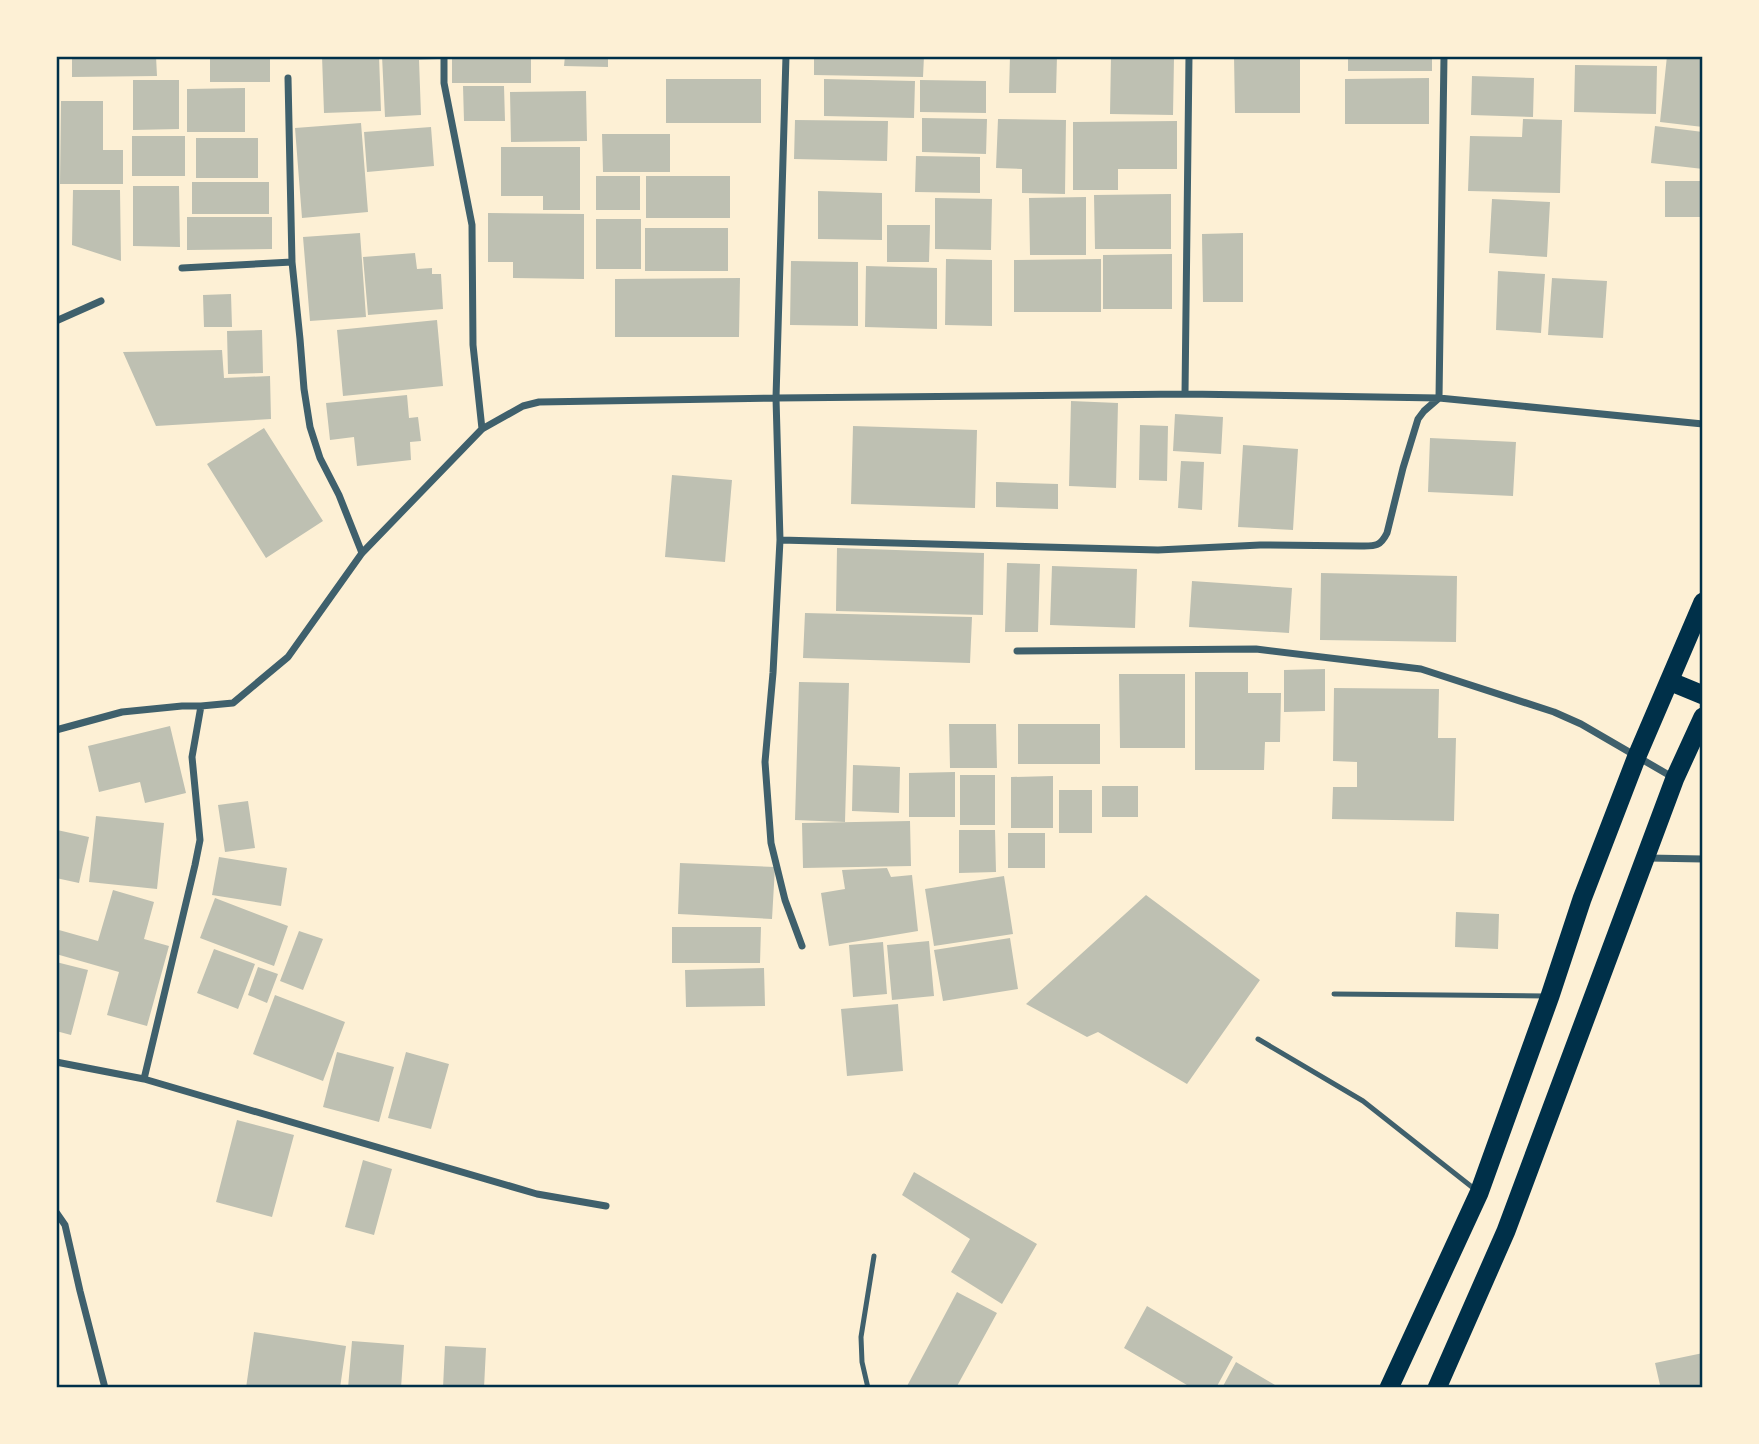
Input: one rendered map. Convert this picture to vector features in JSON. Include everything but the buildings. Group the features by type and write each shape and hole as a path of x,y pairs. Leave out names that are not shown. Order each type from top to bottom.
{"highway":[{"path":"1389,1388 1479,1193 1582,899 1637,756 1703,602"},
{"path":"1669,681 1703,695"},
{"path":"1437,1388 1506,1231 1675,778 1703,717"}],"street":[{"path":"444,56 444,83 472,225 474,345 482,429"},
{"path":"786,56 776,398 780,540 765,762 771,843 785,900 802,946"},
{"path":"1185,394 1189,56"},
{"path":"780,540 1158,550 1260,545 1376,546 1383,541 1419,419 1439,398 1444,56"},
{"path":"288,78 292,262 304,389 310,427 320,457 339,495 362,553"},
{"path":"181,268 292,262"},
{"path":"56,321 101,301"},
{"path":"56,730 121,712 233,703 288,657 362,553 482,429 523,405 539,402 1185,394 1439,398 1703,425"},
{"path":"1017,651 1256,649 1420,668 1554,712 1581,724 1675,778"},
{"path":"144,1079 200,840 192,757 201,706"},
{"path":"1646,858 1703,859"},
{"path":"56,1062 144,1079 537,1194 606,1206"},
{"path":"56,1212 65,1224 105,1388"}],"lane":[{"path":"1334,994 1550,996"},
{"path":"1258,1039 1363,1101 1479,1193"},
{"path":"868,1388 862,1362 861,1337 874,1256"}]}
